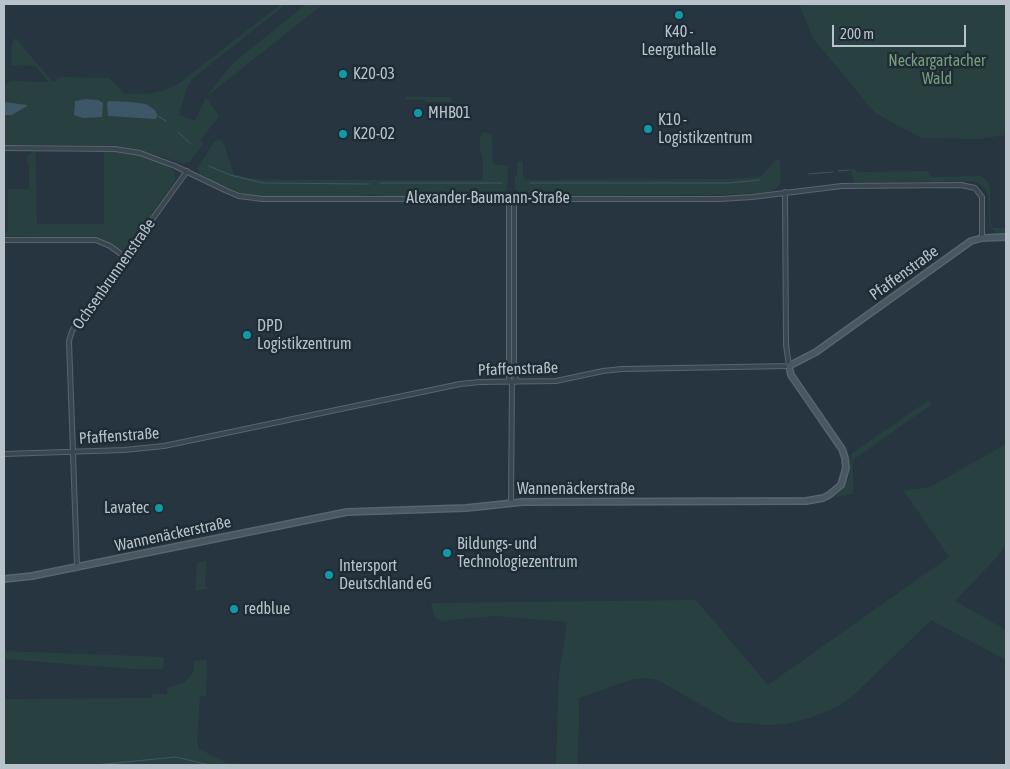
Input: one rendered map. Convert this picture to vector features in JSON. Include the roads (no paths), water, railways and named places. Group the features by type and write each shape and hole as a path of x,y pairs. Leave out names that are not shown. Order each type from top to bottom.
{"street":[{"name":"Alexander-Baumann-Straße","path":"4,148 114,149 154,158 187,171 239,196 262,199 720,199 851,185 961,185 974,188 980,192 982,197 982,238"},
{"name":"Ochsenbrunnenstraße","path":"77,566 69,341 72,331 187,171"},
{"name":"Wannenäckerstraße","path":"4,579 32,576 348,512 466,508 511,502 806,501 823,498 841,484 846,468 845,458 842,449 791,375 786,345 785,192"},
{"path":"511,502 512,272 509,204 512,198"},
{"path":"982,238 1006,237"},
{"name":"Pfaffenstraße","path":"4,454 124,450 164,446 460,384 556,381 622,369 789,366 816,352 971,240 982,238"},
{"path":"4,240 96,240 110,246 125,257"},
{"path":"512,327 512,382"}],"water":[{"path":"86,99 98,100 103,103 102,117 83,118 74,115 75,101"},
{"path":"109,101 146,104 155,110 156,119 108,116 107,103"},
{"path":"4,102 27,106 12,115 4,115"}],"waterway":[{"path":"156,115 166,121"},
{"path":"178,132 191,144"},
{"path":"209,166 230,175 263,183 369,184"},
{"path":"838,171 849,170"},
{"path":"808,174 833,172"},
{"path":"530,183 729,183 759,180"},
{"path":"380,183 502,183"},
{"path":"95,765 176,757 209,765"}],"place":[{"name":"K40 - Leerguthalle","path":"679,15"},
{"name":"K20-03","path":"343,74"},
{"name":"MHB01","path":"418,113"},
{"name":"K10 - Logistikzentrum","path":"648,129"},
{"name":"K20-02","path":"343,134"},
{"name":"DPD Logistikzentrum","path":"247,335"},
{"name":"Lavatec","path":"159,508"},
{"name":"Bildungs- und Technologiezentrum","path":"447,553"},
{"name":"Intersport Deutschland eG","path":"329,575"},
{"name":"redblue","path":"234,609"}],"park label":[{"name":"Neckargartacher Wald","path":"937,70"}]}
